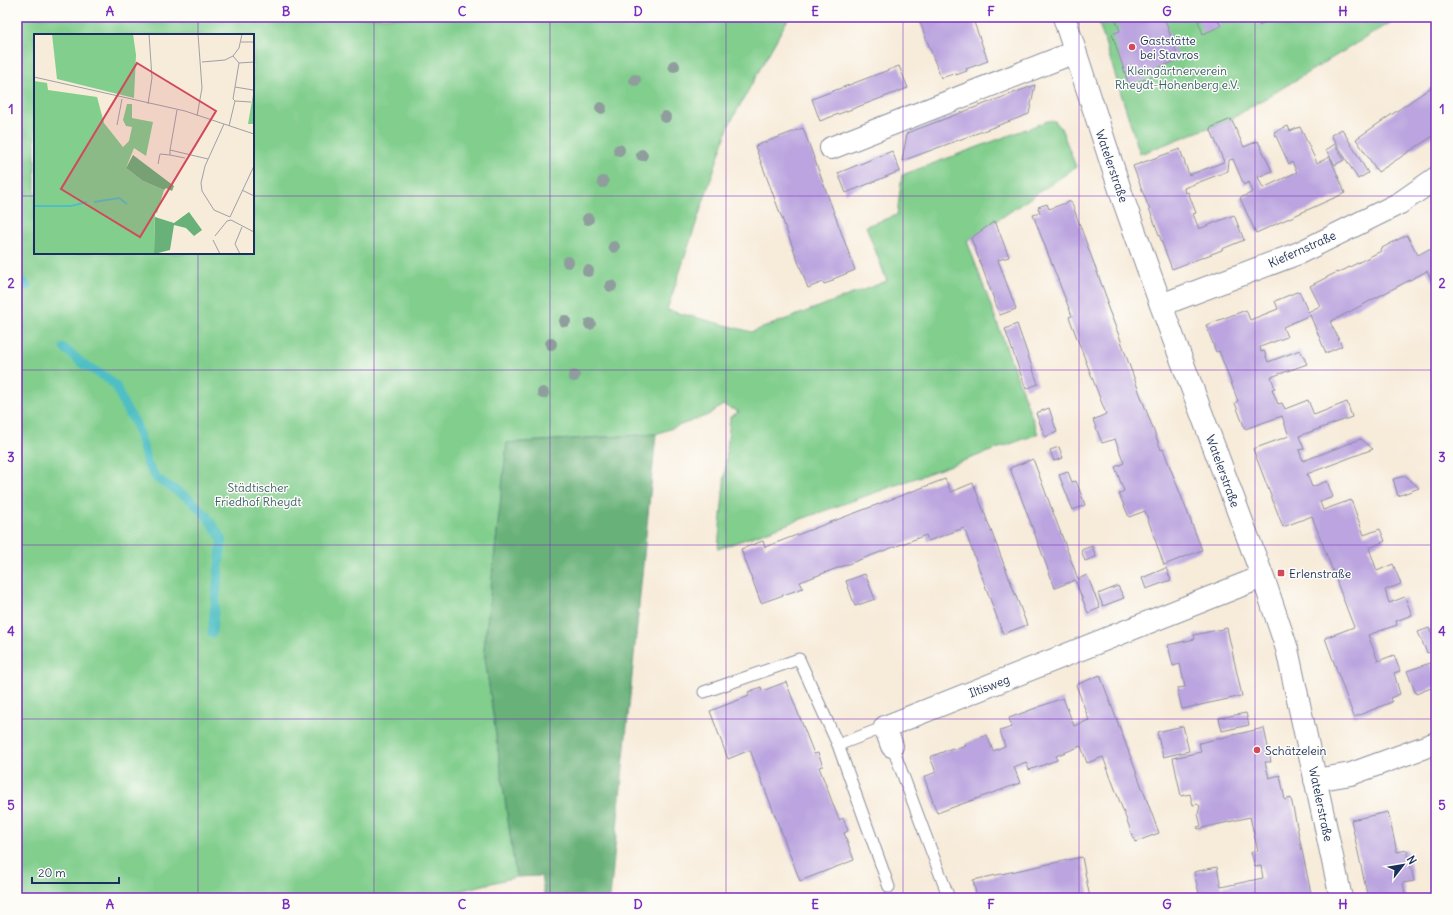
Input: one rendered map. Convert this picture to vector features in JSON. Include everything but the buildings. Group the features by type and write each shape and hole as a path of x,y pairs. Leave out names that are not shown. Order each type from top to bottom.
{"street":[{"name":"Watelerstraße","path":"1064,17 1074,52 1123,199 1262,577 1286,649 1341,898"},
{"path":"831,148 1074,52"},
{"name":"Kiefernstraße","path":"1161,305 1299,253 1400,203 1436,178"},
{"name":"Iltisweg","path":"888,736 1262,577"},
{"path":"1315,780 1351,774 1436,743"}],"lane":[{"path":"704,692 799,659 838,745 889,887"},
{"path":"838,745 888,736 949,898"}],"green space":[{"name":"Städtischer Friedhof Rheydt","path":"17,17 789,17 729,125 667,310 752,332 887,281 866,226 897,215 902,175 1048,121 1055,121 1061,128 1076,167 967,241 1038,434 718,549 730,417 739,412 723,405 708,415 656,434 507,443 484,650 516,877 430,898 17,898"},
{"name":"Kleingärtnerverein Rheydt-Hohenberg e.V.","path":"1097,17 1400,17 1231,119 1140,154"},
{"path":"656,434 610,898 545,898 541,876 516,877 484,650 507,443"}],"waterway":[{"path":"17,275 27,286"},
{"path":"64,348 83,364 107,378 116,386 125,407 135,422 147,463 156,478 188,498 206,515 222,539 212,633"}],"place":[{"name":"Gaststätte bei Stavros","path":"1132,47"},
{"name":"Erlenstraße","path":"1281,573"},
{"name":"Schätzelein","path":"1257,750"}]}
